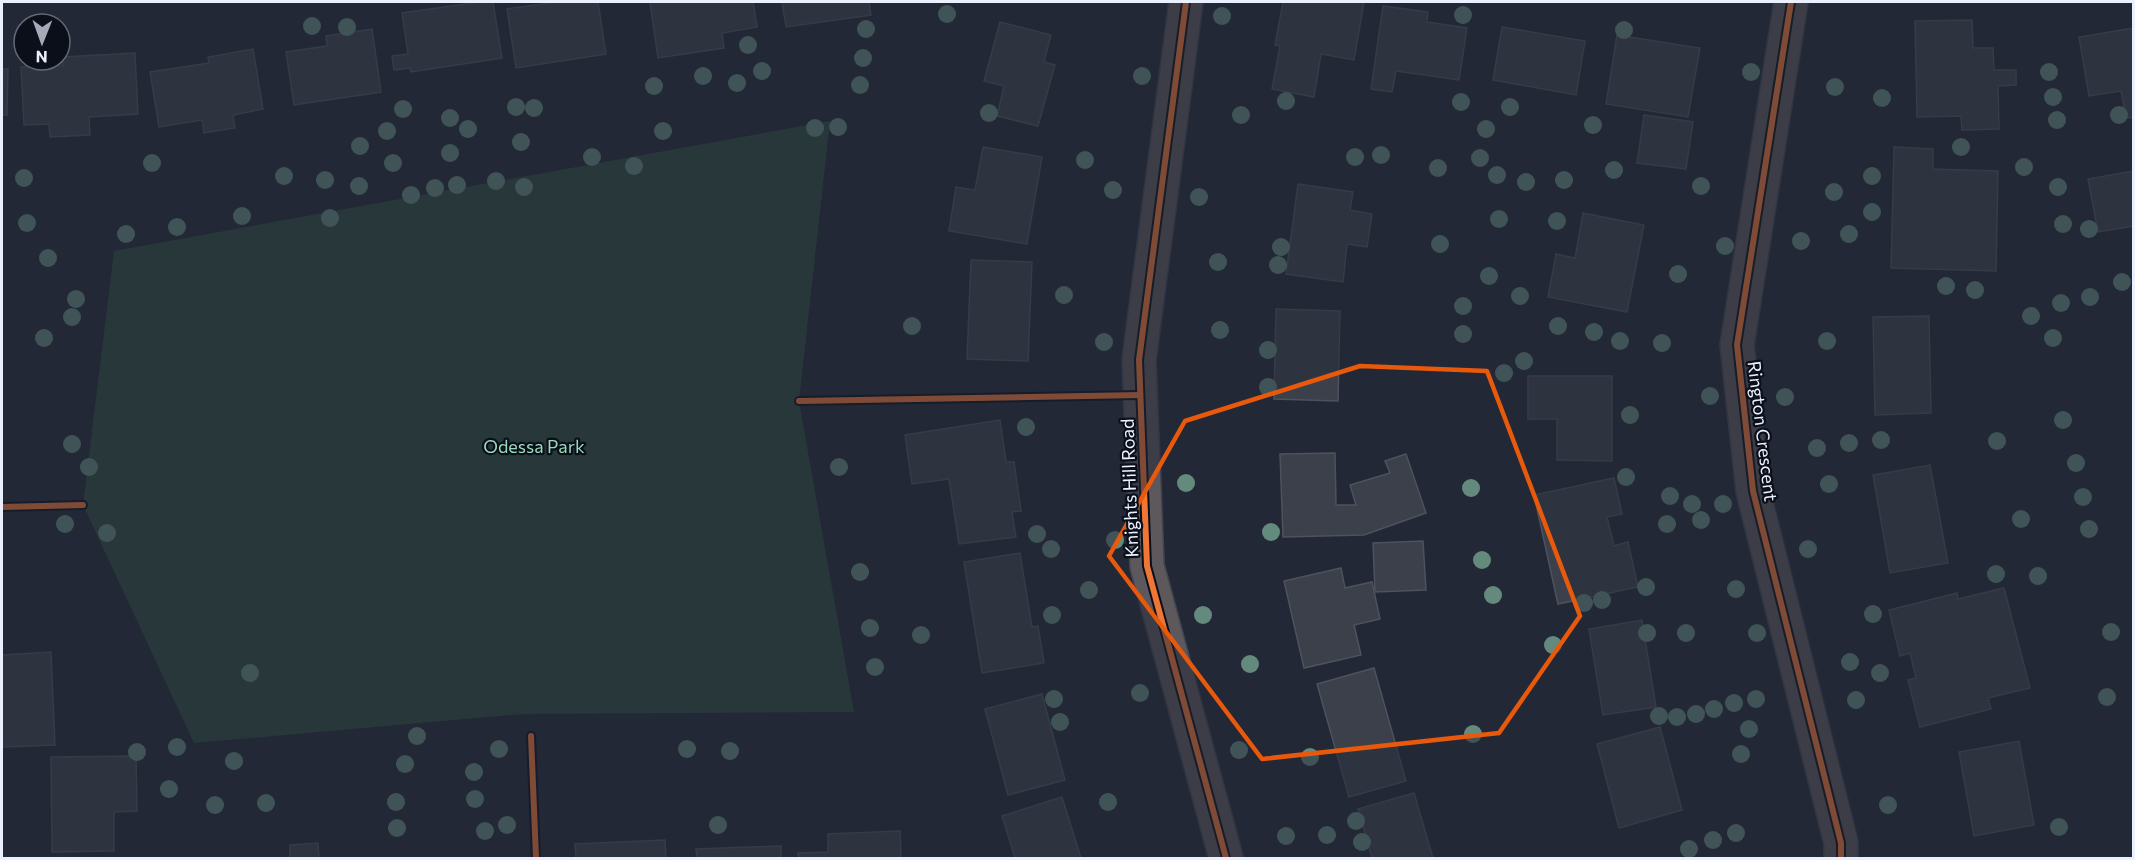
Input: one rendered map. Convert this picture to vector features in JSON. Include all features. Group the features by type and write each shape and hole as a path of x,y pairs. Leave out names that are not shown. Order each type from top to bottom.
{"street":[{"name":"Knights Hill Road","path":"1186,2 1139,360 1147,566 1226,858"},
{"name":"Rington Crescent","path":"1791,2 1737,345 1753,491 1841,843 1841,858"}],"highlighted area":[{"path":"1360,366 1487,371 1580,616 1499,733 1262,759 1109,556 1185,421"}],"green space":[{"name":"Odessa Park","path":"830,121 799,401 854,712 522,714 194,743 83,505 114,251"}],"building":[{"path":"493,2 502,58 411,72 410,68 394,70 392,56 408,54 402,13"},
{"path":"557,2 598,2 606,54 516,68 507,9"},
{"path":"650,2 753,2 757,27 722,33 724,48 658,58"},
{"path":"782,2 869,2 871,15 786,27"},
{"path":"1283,2 1364,2 1354,60 1321,54 1314,97 1272,89 1280,46 1275,45"},
{"path":"1383,6 1428,12 1427,22 1467,28 1459,80 1396,71 1392,92 1371,89"},
{"path":"1972,20 1973,48 1993,48 1994,70 2016,70 2016,85 1998,86 1999,129 1962,130 1961,116 1917,117 1915,21"},
{"path":"1000,22 1051,35 1044,62 1055,65 1038,126 997,116 1004,86 984,81"},
{"path":"1502,27 1585,41 1576,95 1493,80"},
{"path":"2134,28 2134,117 2126,118 2121,91 2089,96 2079,37"},
{"path":"372,29 381,92 294,105 286,52 327,46 326,36"},
{"path":"1617,35 1700,48 1688,117 1606,104"},
{"path":"253,49 263,109 233,115 235,128 204,133 202,120 159,127 150,72 209,63 208,57"},
{"path":"135,53 138,114 89,117 90,135 50,137 49,124 24,125 21,72 72,72 72,56"},
{"path":"2,69 8,69 7,115 2,115"},
{"path":"1644,115 1693,122 1686,169 1637,163"},
{"path":"983,147 1042,157 1027,244 949,231 956,187 975,190"},
{"path":"1894,147 1933,149 1933,169 1998,171 1996,271 1891,268"},
{"path":"2134,171 2134,226 2098,232 2088,179"},
{"path":"1298,184 1353,192 1350,210 1372,214 1367,247 1347,244 1343,282 1286,274"},
{"path":"1583,213 1644,225 1627,312 1548,297 1556,254 1575,258"},
{"path":"971,260 1032,262 1028,361 967,359"},
{"path":"1276,309 1340,311 1338,401 1274,399"},
{"path":"1929,316 1931,413 1875,415 1873,317"},
{"path":"1528,376 1612,376 1612,461 1557,460 1557,419 1528,419"},
{"path":"1000,420 1006,462 1014,462 1021,511 1012,512 1016,537 959,544 949,479 912,484 905,435"},
{"path":"1335,453 1336,505 1356,505 1350,485 1390,473 1385,461 1406,454 1426,513 1364,535 1283,537 1280,454"},
{"path":"1930,465 1948,563 1890,573 1873,475"},
{"path":"1614,478 1622,514 1607,517 1614,546 1628,542 1638,587 1558,604 1534,495"},
{"path":"1423,541 1426,590 1375,592 1373,543"},
{"path":"1020,553 1032,627 1038,626 1044,663 982,673 964,562"},
{"path":"1341,568 1345,588 1372,582 1380,619 1354,625 1361,655 1304,668 1284,581"},
{"path":"2004,588 2030,688 1988,698 1991,709 1920,727 1908,680 1916,678 1910,653 1900,656 1889,610 1957,593 1958,599"},
{"path":"1642,620 1656,707 1603,715 1589,629"},
{"path":"51,652 55,745 2,747 2,655"},
{"path":"1374,668 1406,781 1349,797 1317,684"},
{"path":"1042,694 1065,780 1008,795 985,709"},
{"path":"1660,727 1682,810 1619,828 1597,744"},
{"path":"2019,741 2034,825 1974,836 1959,752"},
{"path":"136,756 137,811 114,812 114,851 52,852 51,757"},
{"path":"1414,793 1433,858 1372,858 1358,809"},
{"path":"1062,797 1081,858 1015,858 1002,816"},
{"path":"900,831 901,858 799,858 798,853 828,852 828,834"},
{"path":"665,840 666,858 576,858 575,844"},
{"path":"318,843 319,858 290,858 290,845"},
{"path":"781,846 781,858 697,858 696,849"}],"cycle path":[{"path":"1186,2 1139,360 1147,566 1226,858"},
{"path":"1791,2 1737,345 1753,491 1841,843 1841,858"},
{"path":"799,401 1140,395"},
{"path":"2,507 83,505"},
{"path":"531,736 536,858"}]}
